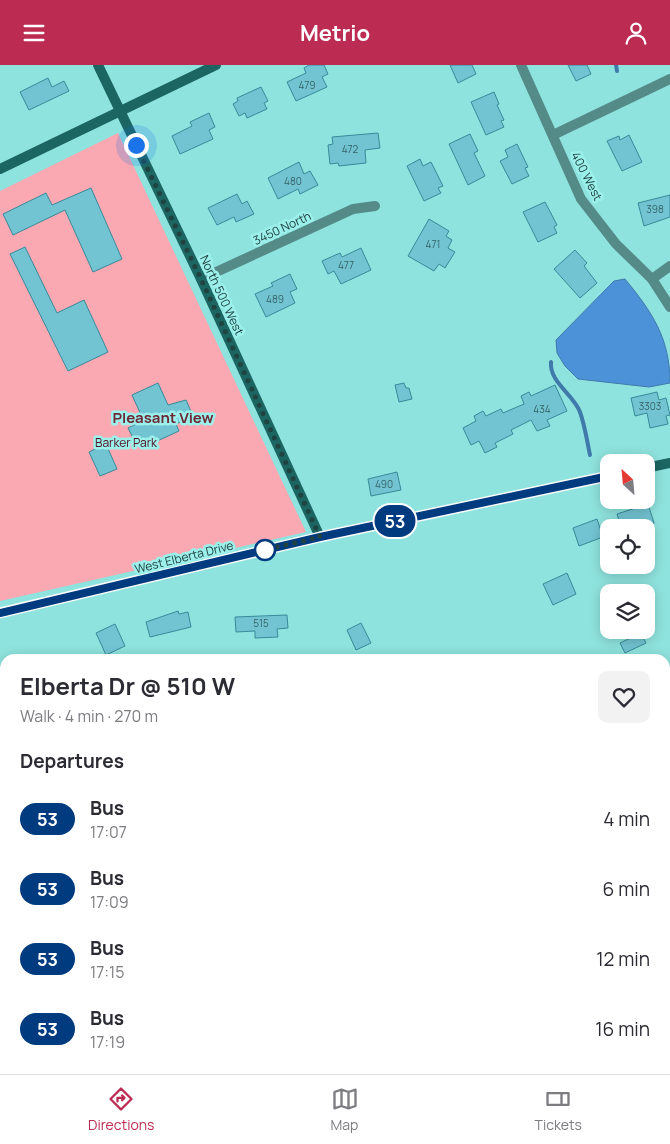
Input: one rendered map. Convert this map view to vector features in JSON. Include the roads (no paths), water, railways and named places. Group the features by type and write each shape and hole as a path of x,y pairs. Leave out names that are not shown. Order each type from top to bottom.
{"street":[{"name":"North 500 West","path":"98,65 201,279 320,537"},
{"path":"0,169 119,110 216,65"},
{"name":"400 West","path":"521,65 581,199 616,244 652,279 670,307"},
{"path":"553,135 670,79"},
{"name":"3450 North","path":"201,279 353,209 375,206"},
{"path":"652,279 670,266"},
{"path":"655,467 670,463"},
{"name":"West Elberta Drive","path":"0,613 320,537 600,478"}],"water":[{"path":"625,279 658,327 667,352 670,383 649,387 578,379 565,366 557,353 556,340 614,281"}],"waterway":[{"path":"616,65 617,71"},
{"path":"551,362 554,376 580,412 590,455"}],"district":[{"name":"Pleasant View","path":"163,417"}],"park label":[{"name":"Barker Park","path":"126,442"}]}
